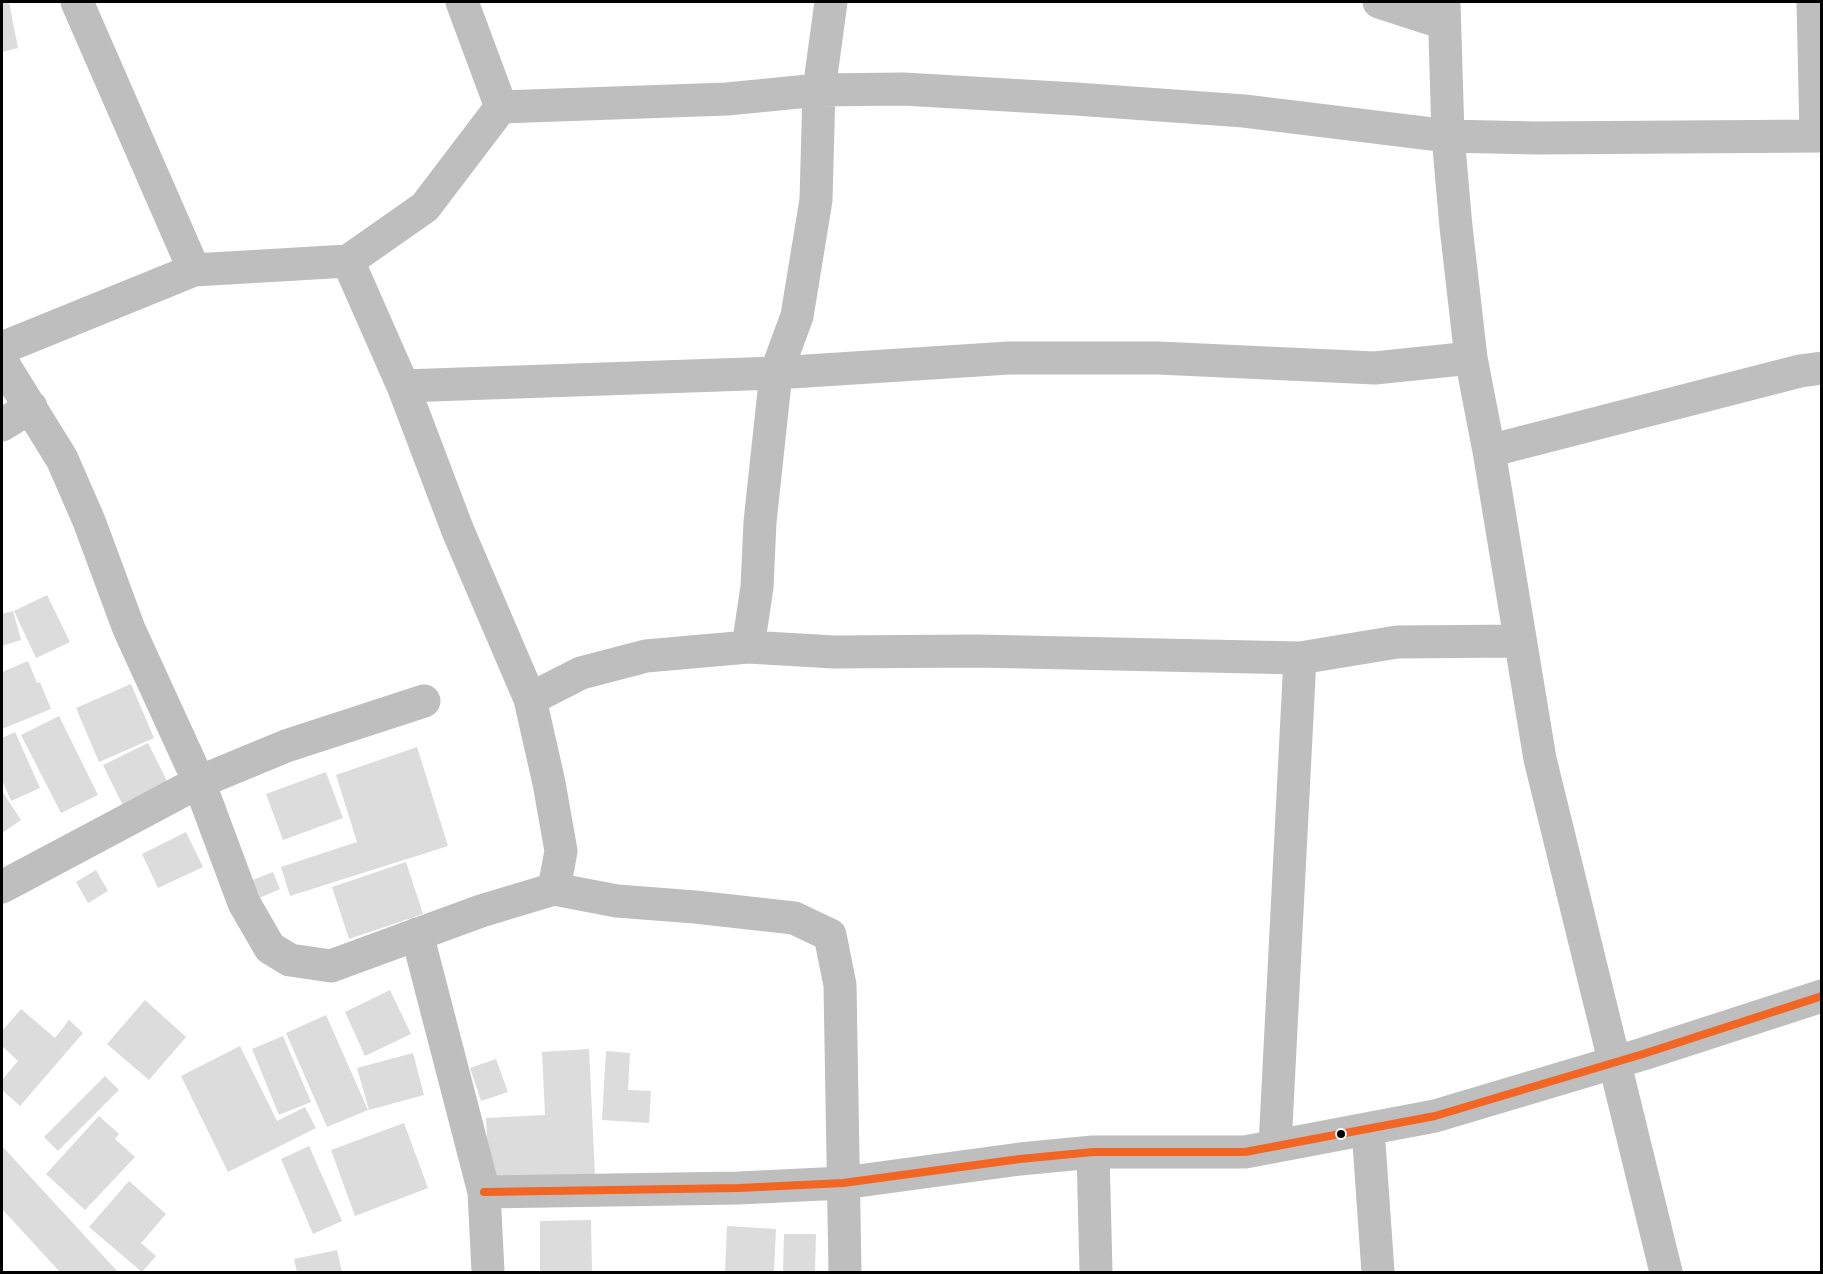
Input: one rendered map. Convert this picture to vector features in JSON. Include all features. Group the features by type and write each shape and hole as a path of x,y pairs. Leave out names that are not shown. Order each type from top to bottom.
{"street":[{"path":"77,2 194,270"},
{"path":"462,2 501,107"},
{"path":"748,647 757,587 760,522 776,373 797,316 816,200 819,90 831,2"},
{"path":"1379,2 1444,12 1448,136 1471,358 1540,759 1666,1272"},
{"path":"501,107 727,99 819,90 903,89 1244,111 1448,136 1536,138 1819,136 1812,2"},
{"path":"2,348 194,270 348,261 425,207 501,107"},
{"path":"348,261 403,386 458,531 530,699 549,783 561,851 554,889"},
{"path":"403,386 776,373 1009,358 1158,358 1375,368 1471,358"},
{"path":"2,362 62,459 89,521 129,629 199,782 244,903 270,948 290,960 331,966 417,934 554,889 617,901 794,918 830,936 840,985 845,1272"},
{"path":"1488,451 1800,371 1821,368"},
{"path":"2,425 31,407"},
{"path":"530,699 581,674 646,656 748,647 834,652 976,651 1300,658 1397,642 1520,641"},
{"path":"1275,1146 1300,658"},
{"path":"2,887 199,782 286,746 424,701"},
{"path":"417,934 484,1192 488,1272"},
{"path":"484,1192 728,1188 843,1183 1020,1159 1093,1152 1245,1152 1435,1116 1614,1063 1821,996"},
{"path":"1368,1129 1378,1272"},
{"path":"1093,1152 1096,1272"}],"building":[{"path":"2,2 9,2 18,48 2,52"},
{"path":"47,595 70,642 36,658 14,611"},
{"path":"13,611 21,640 2,646 2,614"},
{"path":"28,661 51,709 2,729 2,672"},
{"path":"131,684 154,738 99,762 76,708"},
{"path":"59,716 98,795 61,813 21,735"},
{"path":"15,732 40,788 11,801 2,780 2,738"},
{"path":"148,743 171,789 126,812 103,765"},
{"path":"417,747 448,846 290,896 281,867 357,842 336,775"},
{"path":"326,772 343,818 283,840 266,794"},
{"path":"2,791 21,820 2,833"},
{"path":"186,832 203,867 158,888 142,854"},
{"path":"406,862 423,914 349,939 332,887"},
{"path":"96,870 108,891 88,903 76,882"},
{"path":"273,872 280,889 257,899 250,881"},
{"path":"390,990 411,1034 365,1056 345,1012"},
{"path":"145,1000 186,1037 149,1080 107,1044"},
{"path":"21,1009 55,1038 69,1020 83,1033 20,1106 2,1090 2,1080 18,1061 2,1046 2,1031"},
{"path":"326,1015 368,1110 327,1127 286,1033"},
{"path":"283,1036 311,1102 279,1115 252,1049"},
{"path":"240,1046 277,1121 305,1107 316,1128 228,1172 181,1076"},
{"path":"589,1049 595,1176 490,1182 486,1118 545,1115 542,1052"},
{"path":"606,1051 630,1053 628,1090 651,1091 649,1123 602,1120"},
{"path":"413,1053 424,1095 369,1110 357,1068"},
{"path":"496,1059 508,1092 481,1101 470,1068"},
{"path":"105,1076 119,1090 58,1151 44,1137"},
{"path":"99,1116 119,1134 115,1139 135,1157 85,1210 46,1174"},
{"path":"404,1123 428,1188 355,1216 331,1150"},
{"path":"2,1146 118,1272 60,1272 2,1209"},
{"path":"309,1146 342,1221 313,1234 281,1159"},
{"path":"129,1181 166,1214 141,1243 156,1256 142,1272 89,1227"},
{"path":"591,1220 592,1272 540,1272 540,1221"},
{"path":"727,1226 776,1229 774,1272 725,1272"},
{"path":"784,1234 816,1234 815,1272 783,1272"},
{"path":"337,1250 342,1272 297,1272 294,1259"}],"transit line":[{"path":"484,1192 739,1188 843,1183 1020,1159 1093,1152 1245,1152 1435,1116 1643,1054 1822,996"}]}
